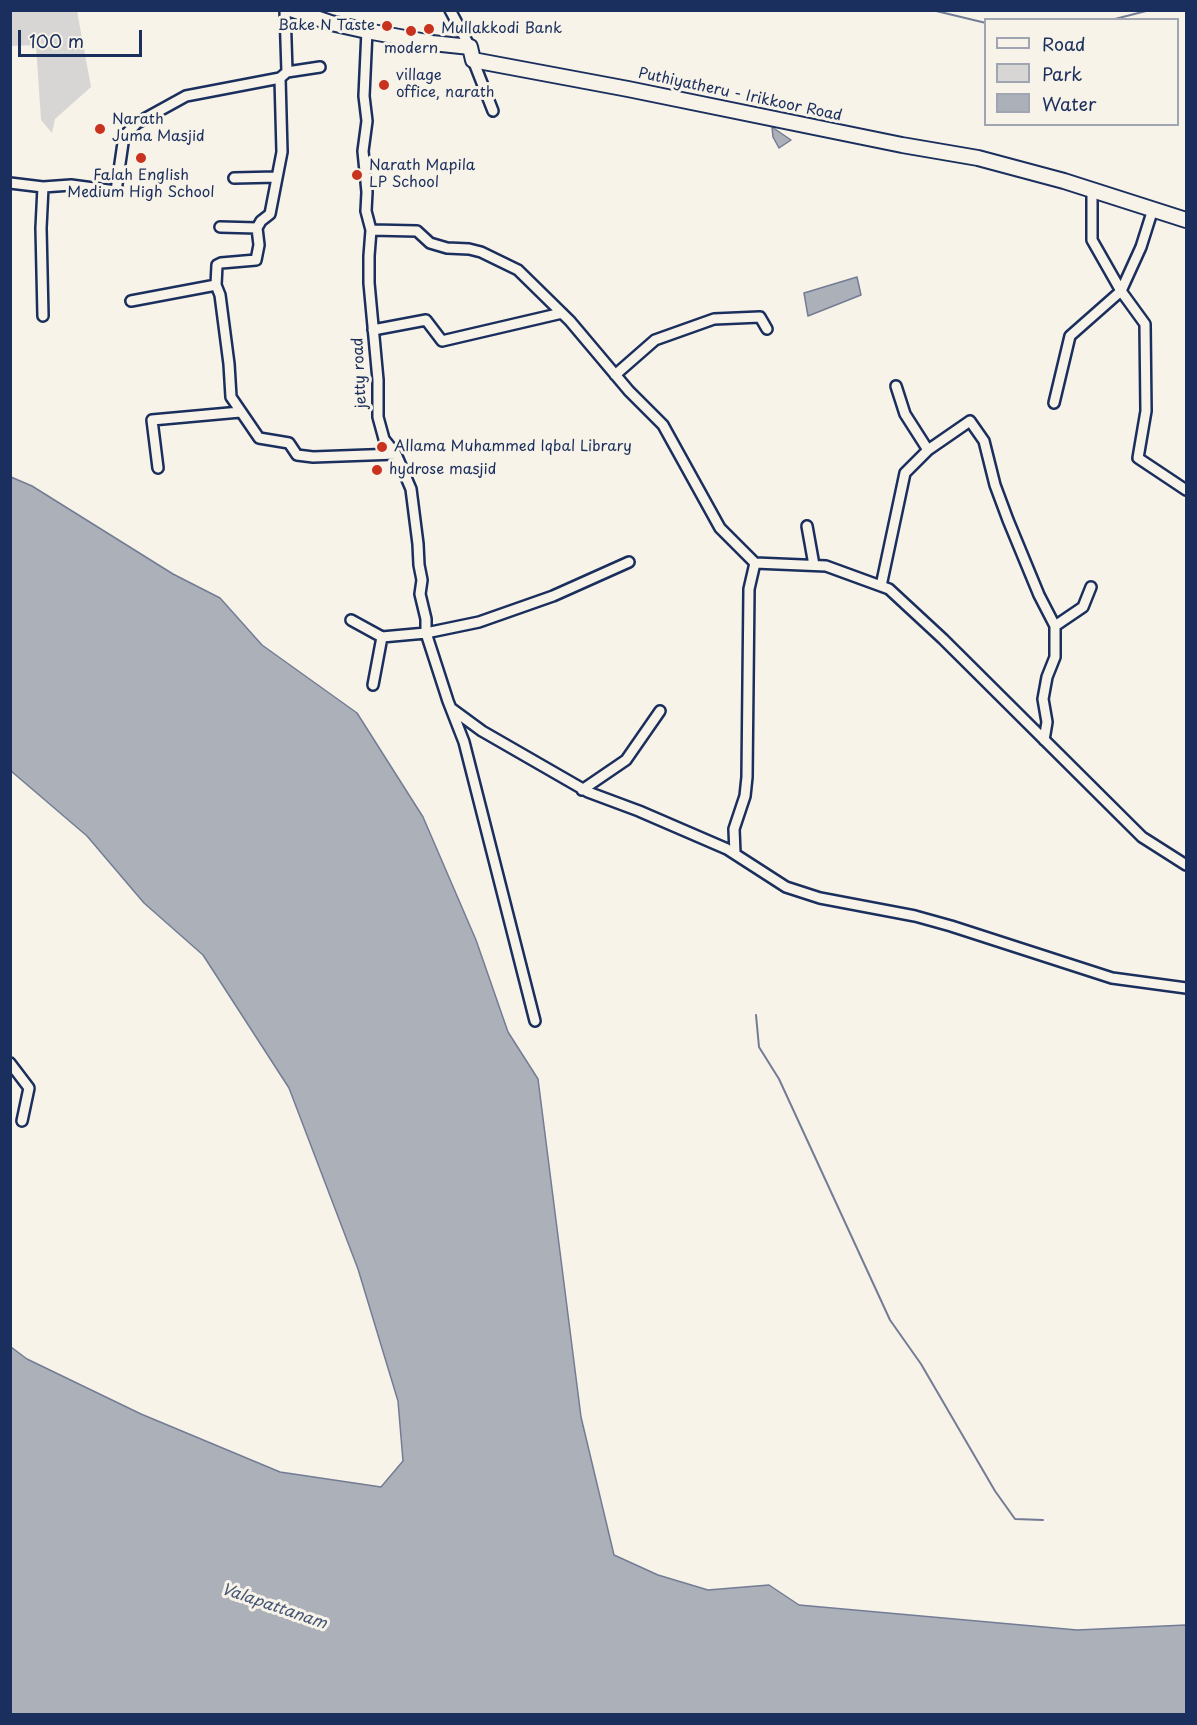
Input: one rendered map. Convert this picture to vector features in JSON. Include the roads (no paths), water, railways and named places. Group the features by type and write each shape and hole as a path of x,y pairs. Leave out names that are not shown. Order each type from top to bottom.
{"main road":[{"name":"Puthiyatheru - Irikkoor Road","path":"294,11 331,23 432,43 628,89 978,158 1092,189 1186,220"}],"street":[{"path":"285,10 282,152 270,214 261,220 256,228 259,245 256,260 218,263 216,285 220,295 231,397 259,438 289,443 297,455 313,457 396,454"},
{"path":"450,10 471,54 493,111"},
{"name":"jetty road","path":"367,31 364,96 368,121 363,151 367,192 366,211 371,230 369,256 378,380 378,417 384,438 396,454 411,489 422,580 420,594 426,619 426,633 464,742 535,1022"},
{"path":"10,183 44,188 71,186 116,191 124,136 137,123 186,96 320,67"},
{"path":"234,178 277,177"},
{"path":"43,316 41,228 44,188"},
{"path":"1092,189 1092,240 1121,291 1145,324 1146,411 1138,458 1186,490"},
{"path":"1054,403 1070,336 1121,291 1141,247 1153,209"},
{"path":"220,227 256,228"},
{"path":"371,230 417,231 430,243 447,248 481,252 518,270 562,313 615,375 663,425 720,528 755,563 826,566 889,589 943,639 1142,837 1186,865"},
{"path":"131,301 216,285"},
{"path":"373,330 426,320 442,340 562,313"},
{"path":"615,375 655,340 714,319 760,317 767,329"},
{"path":"896,386 905,414 928,450"},
{"path":"158,468 152,420 240,412"},
{"path":"881,586 905,473 928,450 970,422 984,441 995,485 1008,520 1039,595 1055,626 1054,657 1043,699 1047,722 1044,740"},
{"path":"807,526 814,565"},
{"path":"351,620 382,637 426,633 479,622 553,596 628,562"},
{"path":"735,854 734,829 745,796 747,777 749,589 755,563"},
{"path":"1055,626 1083,607 1091,586"},
{"path":"373,685 382,637"},
{"path":"448,701 452,708 482,731 582,790 639,811 735,854 786,887 820,898 915,916 951,926 1112,978 1186,988"},
{"path":"582,790 626,760 660,711"},
{"path":"10,1063 29,1088 22,1121"}],"water":[{"path":"772,127 791,140 779,148 773,137"},
{"path":"857,277 861,295 808,316 804,293"},
{"name":"Valapattanam","path":"11,477 32,486 173,574 220,598 262,645 357,713 423,817 476,940 508,1032 538,1079 581,1417 614,1555 658,1575 708,1590 769,1585 799,1605 1077,1630 1186,1625 1186,1714 11,1714 11,1347 27,1359 141,1414 280,1472 381,1487 403,1461 398,1401 358,1269 289,1088 203,955 144,903 87,836 11,771"}],"waterway":[{"path":"932,10 984,23"},
{"path":"1119,18 1150,10"},
{"path":"756,1015 759,1047 779,1079 890,1320 921,1364 995,1491 1015,1519 1043,1520"}],"place":[{"name":"Bake N Taste","path":"387,26"},
{"name":"Mullakkodi Bank","path":"429,29"},
{"name":"modern","path":"411,31"},
{"name":"village office, narath","path":"384,85"},
{"name":"Narath Juma Masjid","path":"100,129"},
{"name":"Falah English Medium High School","path":"141,158"},
{"name":"Narath Mapila LP School","path":"357,175"},
{"name":"Allama Muhammed Iqbal Library","path":"382,447"},
{"name":"hydrose masjid","path":"377,470"}]}
